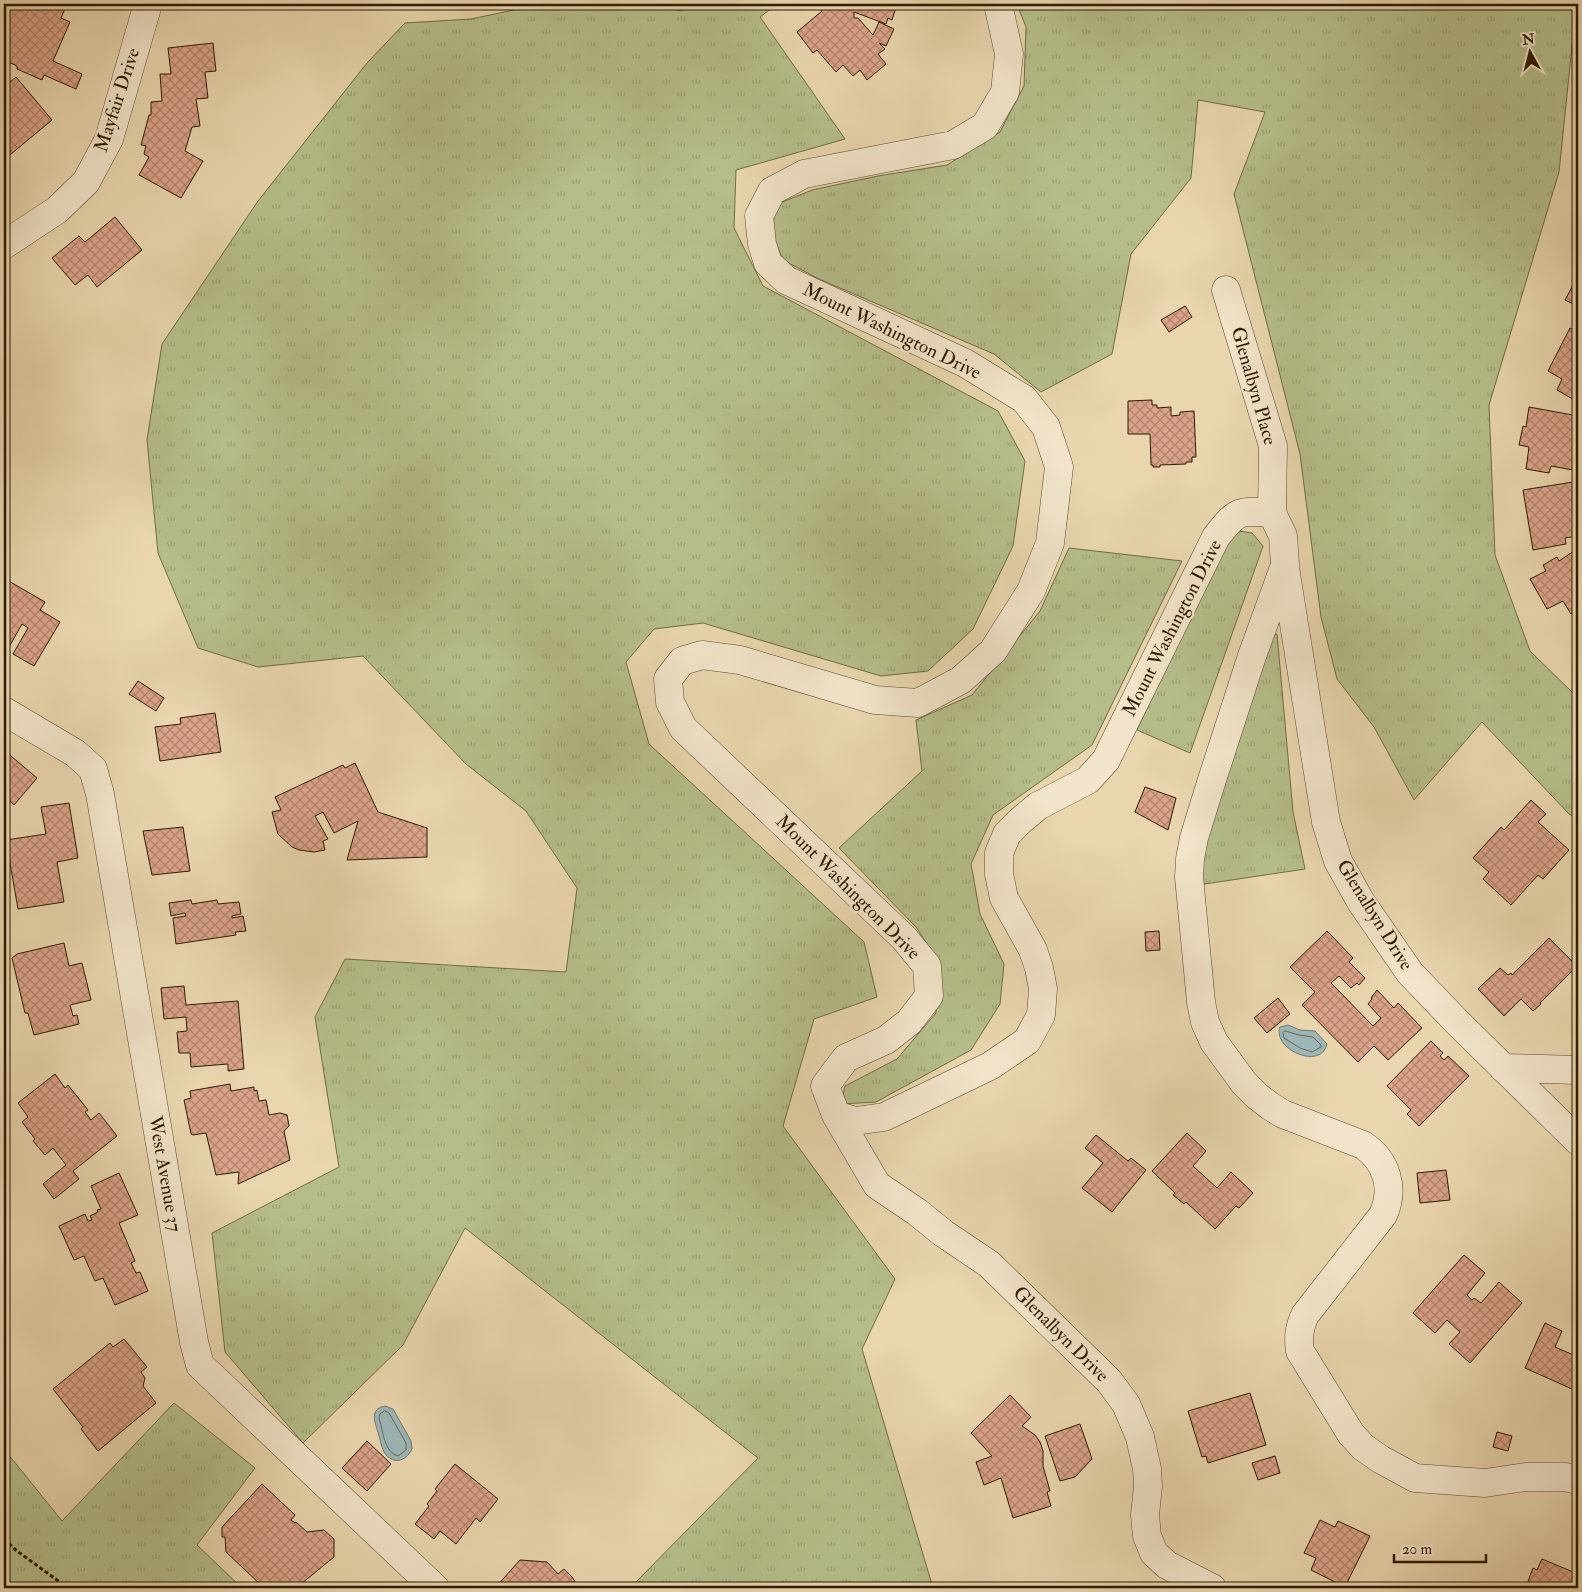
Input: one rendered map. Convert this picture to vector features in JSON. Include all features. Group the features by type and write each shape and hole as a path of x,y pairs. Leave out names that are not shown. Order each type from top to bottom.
{"street":[{"name":"Mayfair Drive","path":"4,245 56,210 86,182 109,139 148,4"},
{"name":"Mount Washington Drive","path":"998,4 1009,54 1005,92 985,126 953,145 804,174 772,191 758,216 762,244 768,263 786,280 965,364 1024,399 1046,427 1059,467 1050,543 1031,592 993,651 961,680 918,703 875,700 740,660 702,654 682,661 668,679 670,702 683,728 904,938 927,966 929,996 909,1022 886,1040 846,1058 825,1086 836,1115 855,1121 884,1117 990,1066 1027,1041 1041,1015 1042,989 1039,968 1033,950 1004,898 999,874 999,853 1007,834 1038,806 1088,780 1106,760 1216,537 1229,521 1244,510 1272,513"},
{"name":"Glenalbyn Place","path":"1226,290 1273,446 1272,513"},
{"path":"1272,513 1283,536 1285,565 1252,656 1210,786 1194,838 1189,877 1200,1002 1205,1022 1214,1042 1244,1083 1270,1106 1283,1114 1363,1145 1371,1150 1382,1164 1389,1182 1387,1206 1383,1216 1305,1315 1298,1335 1300,1351 1362,1447 1415,1478 1485,1483 1525,1478 1565,1477 1578,1480"},
{"name":"Glenalbyn Drive","path":"1285,565 1326,822 1338,860 1361,902 1410,973 1578,1141"},
{"name":"West Avenue 37","path":"4,711 75,753 93,769 100,794 192,1332 200,1365 435,1588"},
{"path":"1503,1068 1578,1070"},
{"name":"Glenalbyn Drive","path":"836,1115 877,1185 989,1264 1109,1381 1126,1404 1140,1437 1147,1469 1148,1486 1145,1515 1147,1536 1154,1553 1167,1565 1212,1588"}],"path":[{"path":"4,1539 17,1551 68,1588"}],"green space":[{"path":"542,4 648,4 682,11 684,4 777,4 760,17 845,139 736,170 734,228 763,286 998,411 1025,461 1013,546 973,629 928,671 881,676 703,623 654,629 626,662 649,744 864,942 877,997 814,1019 783,1126 895,1279 862,1349 933,1588 638,1588 634,1584 758,1458 465,1228 403,1345 303,1443 225,1352 212,1233 339,1167 315,1017 345,959 566,972 577,888 526,811 466,764 363,656 258,667 198,648 158,553 147,440 162,344 258,201 367,63 405,23 471,19"},
{"path":"1017,4 1578,4 1559,172 1489,405 1495,555 1530,651 1578,698 1578,819 1569,814 1482,722 1414,800 1374,727 1337,679 1321,617 1300,454 1234,194 1265,112 1198,100 1191,178 1131,254 1112,354 1041,392 994,354 819,279 783,260 771,230 775,205 812,190 878,176 947,165 1000,132 1024,86 1026,27"},
{"path":"1238,531 1252,533 1263,546 1190,753 1137,730 1223,544"},
{"path":"1069,548 1182,561 1092,745 993,815 971,864 980,914 1004,964 1000,1004 971,1050 876,1102 841,1104 845,1086 897,1059 936,1013 937,959 916,927 839,848 922,771 916,720 972,695 1040,611"},
{"path":"1277,634 1293,812 1305,869 1198,885 1200,850 1267,639"},
{"path":"174,1403 255,1468 197,1545 242,1588 4,1588 4,1449 62,1521"}],"water":[{"path":"1288,1025 1300,1030 1315,1031 1327,1044 1323,1052 1316,1056 1307,1056 1298,1054 1290,1049 1283,1043 1279,1035 1280,1027"},
{"path":"385,1406 393,1409 411,1441 412,1449 403,1459 391,1459 384,1452 381,1445 374,1415 379,1408"}],"building":[{"path":"67,4 61,18 70,22 53,61 82,74 76,89 44,75 42,80 17,69 17,66 4,60 4,5"},
{"path":"822,4 897,4 892,20 888,18 886,24 854,12 854,18 858,18 873,35 879,22 894,29 886,46 879,43 885,49 878,54 886,64 867,80 860,70 853,76 843,65 836,72 817,50 813,53 797,32 822,11"},
{"path":"213,43 216,71 205,72 208,98 196,99 200,126 192,127 185,151 203,161 181,198 139,175 149,157 144,154 146,146 141,145 149,115 151,115 151,102 162,101 160,74 171,74 168,48"},
{"path":"16,77 52,120 5,159 7,162 4,165 4,87"},
{"path":"115,217 142,250 97,287 88,275 75,285 52,258 79,236 85,242"},
{"path":"1578,276 1578,306 1565,300"},
{"path":"1185,306 1192,317 1169,332 1161,320"},
{"path":"1570,328 1578,333 1578,402 1557,390 1562,379 1548,371"},
{"path":"1152,400 1152,405 1157,405 1157,408 1171,407 1171,416 1180,415 1180,412 1194,411 1196,457 1192,457 1192,462 1153,467 1151,465 1150,434 1128,434 1128,401"},
{"path":"1529,407 1578,416 1573,451 1578,452 1578,471 1551,466 1549,473 1526,469 1529,447 1519,445 1523,426 1526,427"},
{"path":"1573,482 1578,514 1578,536 1565,538 1566,544 1533,550 1523,490"},
{"path":"1574,551 1575,553 1578,551 1578,611 1571,614 1563,601 1547,609 1530,579 1546,571 1543,565 1557,557 1559,561"},
{"path":"7,580 45,602 40,610 60,622 34,666 13,654 28,628 22,624 9,647 4,644 4,581"},
{"path":"138,681 164,698 156,711 129,694"},
{"path":"215,713 221,752 160,761 155,727 181,724 180,718"},
{"path":"4,750 37,778 14,805 5,797 4,799"},
{"path":"355,763 378,812 427,828 427,857 347,860 358,821 334,833 323,812 315,816 328,839 323,841 325,850 314,852 299,850 292,847 278,834 272,812 281,810 275,797 343,765 345,768"},
{"path":"1145,787 1176,798 1168,830 1135,812"},
{"path":"1531,800 1546,814 1538,822 1569,850 1543,879 1538,875 1511,905 1483,879 1489,872 1473,858 1501,827 1504,830"},
{"path":"69,803 78,858 57,862 64,902 18,909 6,840 46,834 41,807"},
{"path":"183,827 190,871 152,875 143,831"},
{"path":"191,900 192,904 217,900 218,904 239,902 241,914 232,916 232,918 243,916 246,931 235,932 236,935 176,944 173,918 186,916 185,913 171,916 169,903"},
{"path":"1159,931 1160,950 1146,951 1145,932"},
{"path":"1327,931 1353,958 1349,962 1365,978 1359,985 1357,983 1351,988 1339,976 1331,983 1373,1026 1381,1018 1368,1004 1377,990 1394,1008 1398,1003 1422,1028 1388,1060 1374,1046 1358,1062 1302,1005 1315,992 1290,967"},
{"path":"1549,938 1577,966 1533,1011 1521,999 1504,1016 1478,989 1500,968 1508,975 1511,973 1512,975"},
{"path":"64,943 69,966 82,963 91,1000 70,1005 73,1016 77,1015 79,1024 34,1035 28,1013 25,1013 12,958 17,954"},
{"path":"184,986 186,1005 238,1001 244,1069 228,1071 228,1064 191,1067 190,1053 179,1053 177,1032 187,1031 186,1017 164,1019 161,988"},
{"path":"1278,998 1290,1014 1267,1033 1254,1018"},
{"path":"1431,1041 1443,1053 1440,1056 1444,1060 1448,1056 1469,1076 1419,1126 1407,1114 1411,1110 1387,1086"},
{"path":"55,1074 65,1088 68,1085 88,1110 85,1112 91,1120 99,1113 117,1136 73,1171 79,1179 54,1199 43,1184 66,1165 53,1148 45,1155 33,1141 35,1139 22,1122 28,1117 18,1103"},
{"path":"230,1084 231,1091 254,1087 254,1091 257,1090 259,1101 266,1100 269,1115 280,1113 287,1115 289,1126 284,1131 290,1160 238,1184 239,1172 216,1175 206,1133 191,1134 184,1100 191,1098 190,1091"},
{"path":"1187,1133 1206,1151 1193,1166 1217,1188 1231,1172 1253,1193 1239,1208 1236,1206 1215,1229 1186,1202 1184,1204 1173,1195 1175,1193 1152,1171"},
{"path":"1096,1135 1128,1161 1131,1158 1146,1170 1112,1212 1082,1188 1103,1163 1085,1148"},
{"path":"1446,1170 1450,1200 1420,1203 1417,1173"},
{"path":"119,1173 138,1215 119,1223 135,1261 131,1263 136,1273 140,1272 148,1291 115,1305 103,1278 95,1281 84,1256 74,1260 59,1226 85,1214 88,1221 92,1220 90,1216 101,1209 91,1186"},
{"path":"1464,1255 1485,1273 1467,1295 1472,1300 1474,1298 1481,1303 1499,1282 1522,1303 1470,1363 1449,1344 1460,1332 1447,1320 1435,1333 1413,1313"},
{"path":"1545,1323 1562,1331 1555,1347 1578,1357 1578,1398 1572,1389 1525,1368"},
{"path":"124,1339 147,1367 141,1372 145,1378 143,1386 156,1403 98,1451 81,1429 83,1427 53,1389 110,1343 113,1347"},
{"path":"1250,1393 1266,1445 1208,1463 1206,1456 1202,1457 1188,1411"},
{"path":"1010,1395 1031,1417 1022,1426 1035,1435 1040,1442 1043,1451 1043,1466 1050,1491 1047,1492 1051,1506 1013,1518 1001,1478 984,1485 976,1462 992,1456 971,1433"},
{"path":"1080,1424 1092,1459 1075,1477 1060,1481 1045,1436"},
{"path":"1497,1432 1512,1436 1508,1451 1493,1447"},
{"path":"367,1441 391,1464 367,1491 342,1468"},
{"path":"1275,1456 1280,1473 1258,1480 1252,1463"},
{"path":"455,1464 498,1499 480,1522 476,1518 456,1544 440,1531 434,1539 415,1524 429,1506 427,1504 437,1491 435,1489"},
{"path":"262,1484 295,1515 291,1520 307,1532 324,1530 334,1539 334,1557 296,1588 262,1586 226,1552 225,1537 222,1537 222,1527"},
{"path":"1320,1520 1335,1527 1338,1521 1370,1536 1345,1587 1311,1570 1316,1558 1304,1553"},
{"path":"1542,1559 1578,1574 1578,1588 1530,1588 1531,1586 1527,1584 1533,1568 1537,1570"},
{"path":"520,1560 547,1562 558,1574 564,1569 579,1588 495,1588"}]}
